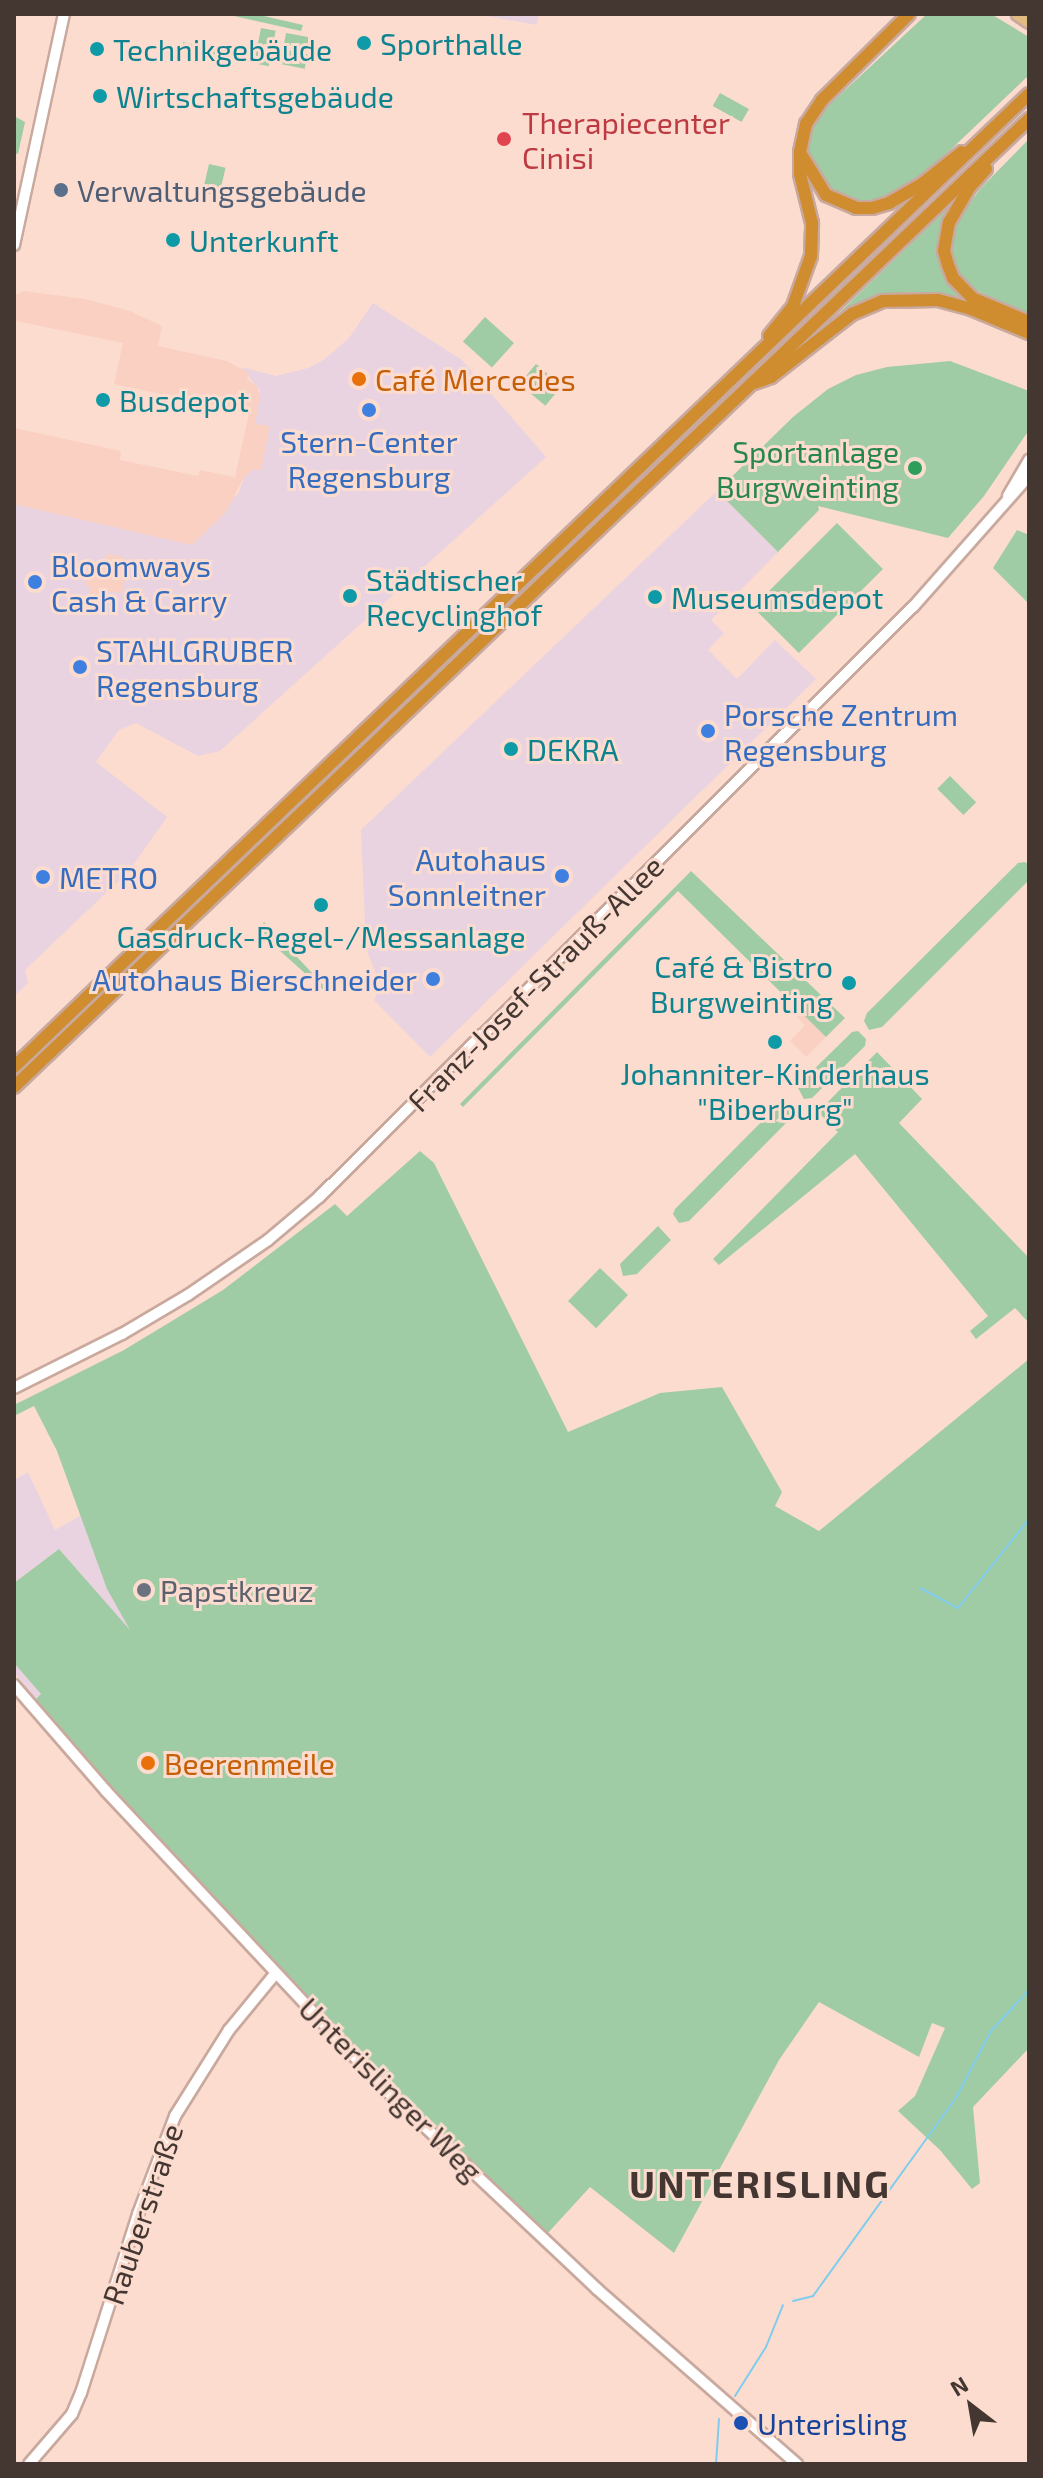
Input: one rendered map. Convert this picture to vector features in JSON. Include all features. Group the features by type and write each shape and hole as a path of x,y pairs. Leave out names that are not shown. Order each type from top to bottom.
{"highway":[{"path":"730,384 734,370 772,333 793,306 807,274 812,223 800,174 800,152 806,124 822,100 908,14"},
{"path":"14,1067 730,384 1029,94"},
{"path":"14,1087 1029,119"},
{"path":"1029,128 983,172 963,198 949,222 944,251 953,278 972,298 1029,322"},
{"path":"800,152 826,195 847,205 872,208 906,194 964,150 982,142"},
{"path":"751,384 771,377 852,314 882,301 938,300 980,312 1029,333"}],"main road":[{"path":"1017,14 1029,22"}],"street":[{"path":"14,245 64,14"},
{"name":"Franz-Josef-Strauß-Allee","path":"1001,508 1029,460"},
{"name":"Franz-Josef-Strauß-Allee","path":"14,1388 122,1334 188,1295 268,1240 319,1197 913,607 1029,476"},
{"name":"Unterislinger Weg","path":"14,1685 106,1791 387,2091 694,2377 797,2464"},
{"name":"Rauberstraße","path":"29,2464 72,2414 81,2393 138,2214 175,2116 229,2030 275,1974"}],"shaded area":[{"path":"476,14 539,14 537,25"},
{"path":"24,291 85,299 130,311 162,326 158,346 227,361 249,373 247,379 257,386 260,396 255,424 270,426 261,470 254,469 244,477 226,512 192,545 14,504 14,428 121,451 120,460 198,476 200,470 235,477 249,413 114,384 123,343 16,321 14,330 15,295"},
{"path":"373,303 462,360 546,457 220,751 198,756 136,723 119,730 96,762 167,817 129,871 25,970 28,983 14,996 14,504 192,545 239,492 244,477 254,469 260,470 255,424 260,391 241,367 276,376 308,368 325,359 349,338"},
{"path":"717,491 778,552 711,620 724,633 708,650 737,679 775,640 816,679 430,1057 374,1000 381,985 366,949 361,830"},
{"path":"107,554 124,557 121,572 126,574 122,593 108,592 105,606 87,602 91,587 85,585 89,567 103,570"},
{"path":"795,1006 826,1037 806,1057 790,1041 805,1025 790,1011"},
{"path":"28,1472 55,1530 82,1515 107,1589 132,1633 59,1549 14,1583 14,1480"},
{"path":"14,1663 42,1695 36,1699 14,1672"}],"green space":[{"path":"225,14 255,14 303,25 301,31"},
{"path":"927,14 991,14 1029,37 1029,75 920,179 890,197 862,203 849,202 825,189 811,166 808,153 813,126 830,104"},
{"path":"261,28 276,31 269,66 254,63"},
{"path":"286,33 313,38 311,49 284,44"},
{"path":"183,42 237,54 235,59 182,47"},
{"path":"282,49 308,54 305,69 279,64"},
{"path":"720,93 749,109 742,122 713,106"},
{"path":"14,116 25,122 18,154 14,153"},
{"path":"1029,139 1029,316 968,286 955,266 951,247 958,219 980,189"},
{"path":"209,164 226,168 219,196 202,192"},
{"path":"950,206 938,245 940,265 961,297 909,292 885,295 839,313"},
{"path":"485,317 514,343 492,368 463,342"},
{"name":"Sportanlage Burgweinting","path":"950,361 1029,391 1029,430 984,496 948,538 818,506 819,510 778,552 717,491 793,417 828,389 856,375 887,367"},
{"path":"536,364 562,386 545,406 519,384"},
{"path":"837,523 883,569 799,653 753,607"},
{"path":"1017,530 1029,535 1029,604 993,568"},
{"path":"950,776 976,802 963,815 937,789"},
{"path":"1018,863 1029,865 1029,880 882,1027 869,1030 864,1021 867,1013"},
{"path":"691,871 845,1018 826,1037 678,891 463,1107 460,1104"},
{"path":"264,922 330,992 328,994 259,932"},
{"path":"858,1031 866,1039 865,1046 812,1098 804,1099 797,1086 852,1032"},
{"path":"877,1052 922,1099 899,1123 1029,1258 1029,1323 1015,1308 976,1339 970,1331 988,1316 855,1154 719,1265 713,1259 838,1132 818,1112"},
{"path":"784,1099 797,1112 689,1221 679,1223 673,1214 675,1209"},
{"path":"420,1151 434,1163 568,1432 660,1393 722,1387 782,1492 775,1506 819,1531 1029,1359 1029,2048 973,2107 980,2183 972,2189 940,2150 898,2111 915,2096 945,2028 932,2023 919,2057 819,2002 779,2060 674,2253 590,2187 546,2235 387,2083 113,1792 36,1699 41,1694 14,1663 14,1583 59,1549 130,1630 107,1589 57,1451 34,1406 14,1416 14,1405 124,1350 223,1290 335,1204 347,1216"},
{"path":"658,1226 671,1240 637,1274 623,1276 620,1264"},
{"path":"600,1268 628,1295 596,1328 568,1301"}],"waterway":[{"path":"920,1588 958,1608 1029,1519"},
{"path":"793,2301 813,2296 957,2096 991,2031 1029,1990"},
{"path":"735,2396 766,2347 783,2305"},
{"path":"716,2464 719,2419"}],"place":[{"name":"Sporthalle","path":"364,43"},
{"name":"Technikgebäude","path":"97,49"},
{"name":"Wirtschaftsgebäude","path":"100,96"},
{"name":"Therapiecenter Cinisi","path":"504,139"},
{"name":"Verwaltungsgebäude","path":"61,190"},
{"name":"Unterkunft","path":"173,240"},
{"name":"Café Mercedes","path":"359,379"},
{"name":"Busdepot","path":"103,400"},
{"name":"Stern-Center Regensburg","path":"369,410"},
{"name":"Sportanlage Burgweinting","path":"915,468"},
{"name":"Bloomways Cash & Carry","path":"35,582"},
{"name":"Städtischer Recyclinghof","path":"350,596"},
{"name":"Museumsdepot","path":"655,597"},
{"name":"STAHLGRUBER Regensburg","path":"80,667"},
{"name":"Porsche Zentrum Regensburg","path":"708,731"},
{"name":"DEKRA","path":"511,749"},
{"name":"Autohaus Sonnleitner","path":"562,876"},
{"name":"METRO","path":"43,877"},
{"name":"Gasdruck-Regel-/Messanlage","path":"321,905"},
{"name":"Autohaus Bierschneider","path":"433,979"},
{"name":"Café & Bistro Burgweinting","path":"849,983"},
{"name":"Johanniter-Kinderhaus \"Biberburg\"","path":"775,1042"},
{"name":"Papstkreuz","path":"144,1590"},
{"name":"Beerenmeile","path":"148,1763"},
{"name":"Unterisling","path":"741,2423"}],"district":[{"name":"UNTERISLING","path":"760,2184"}]}
